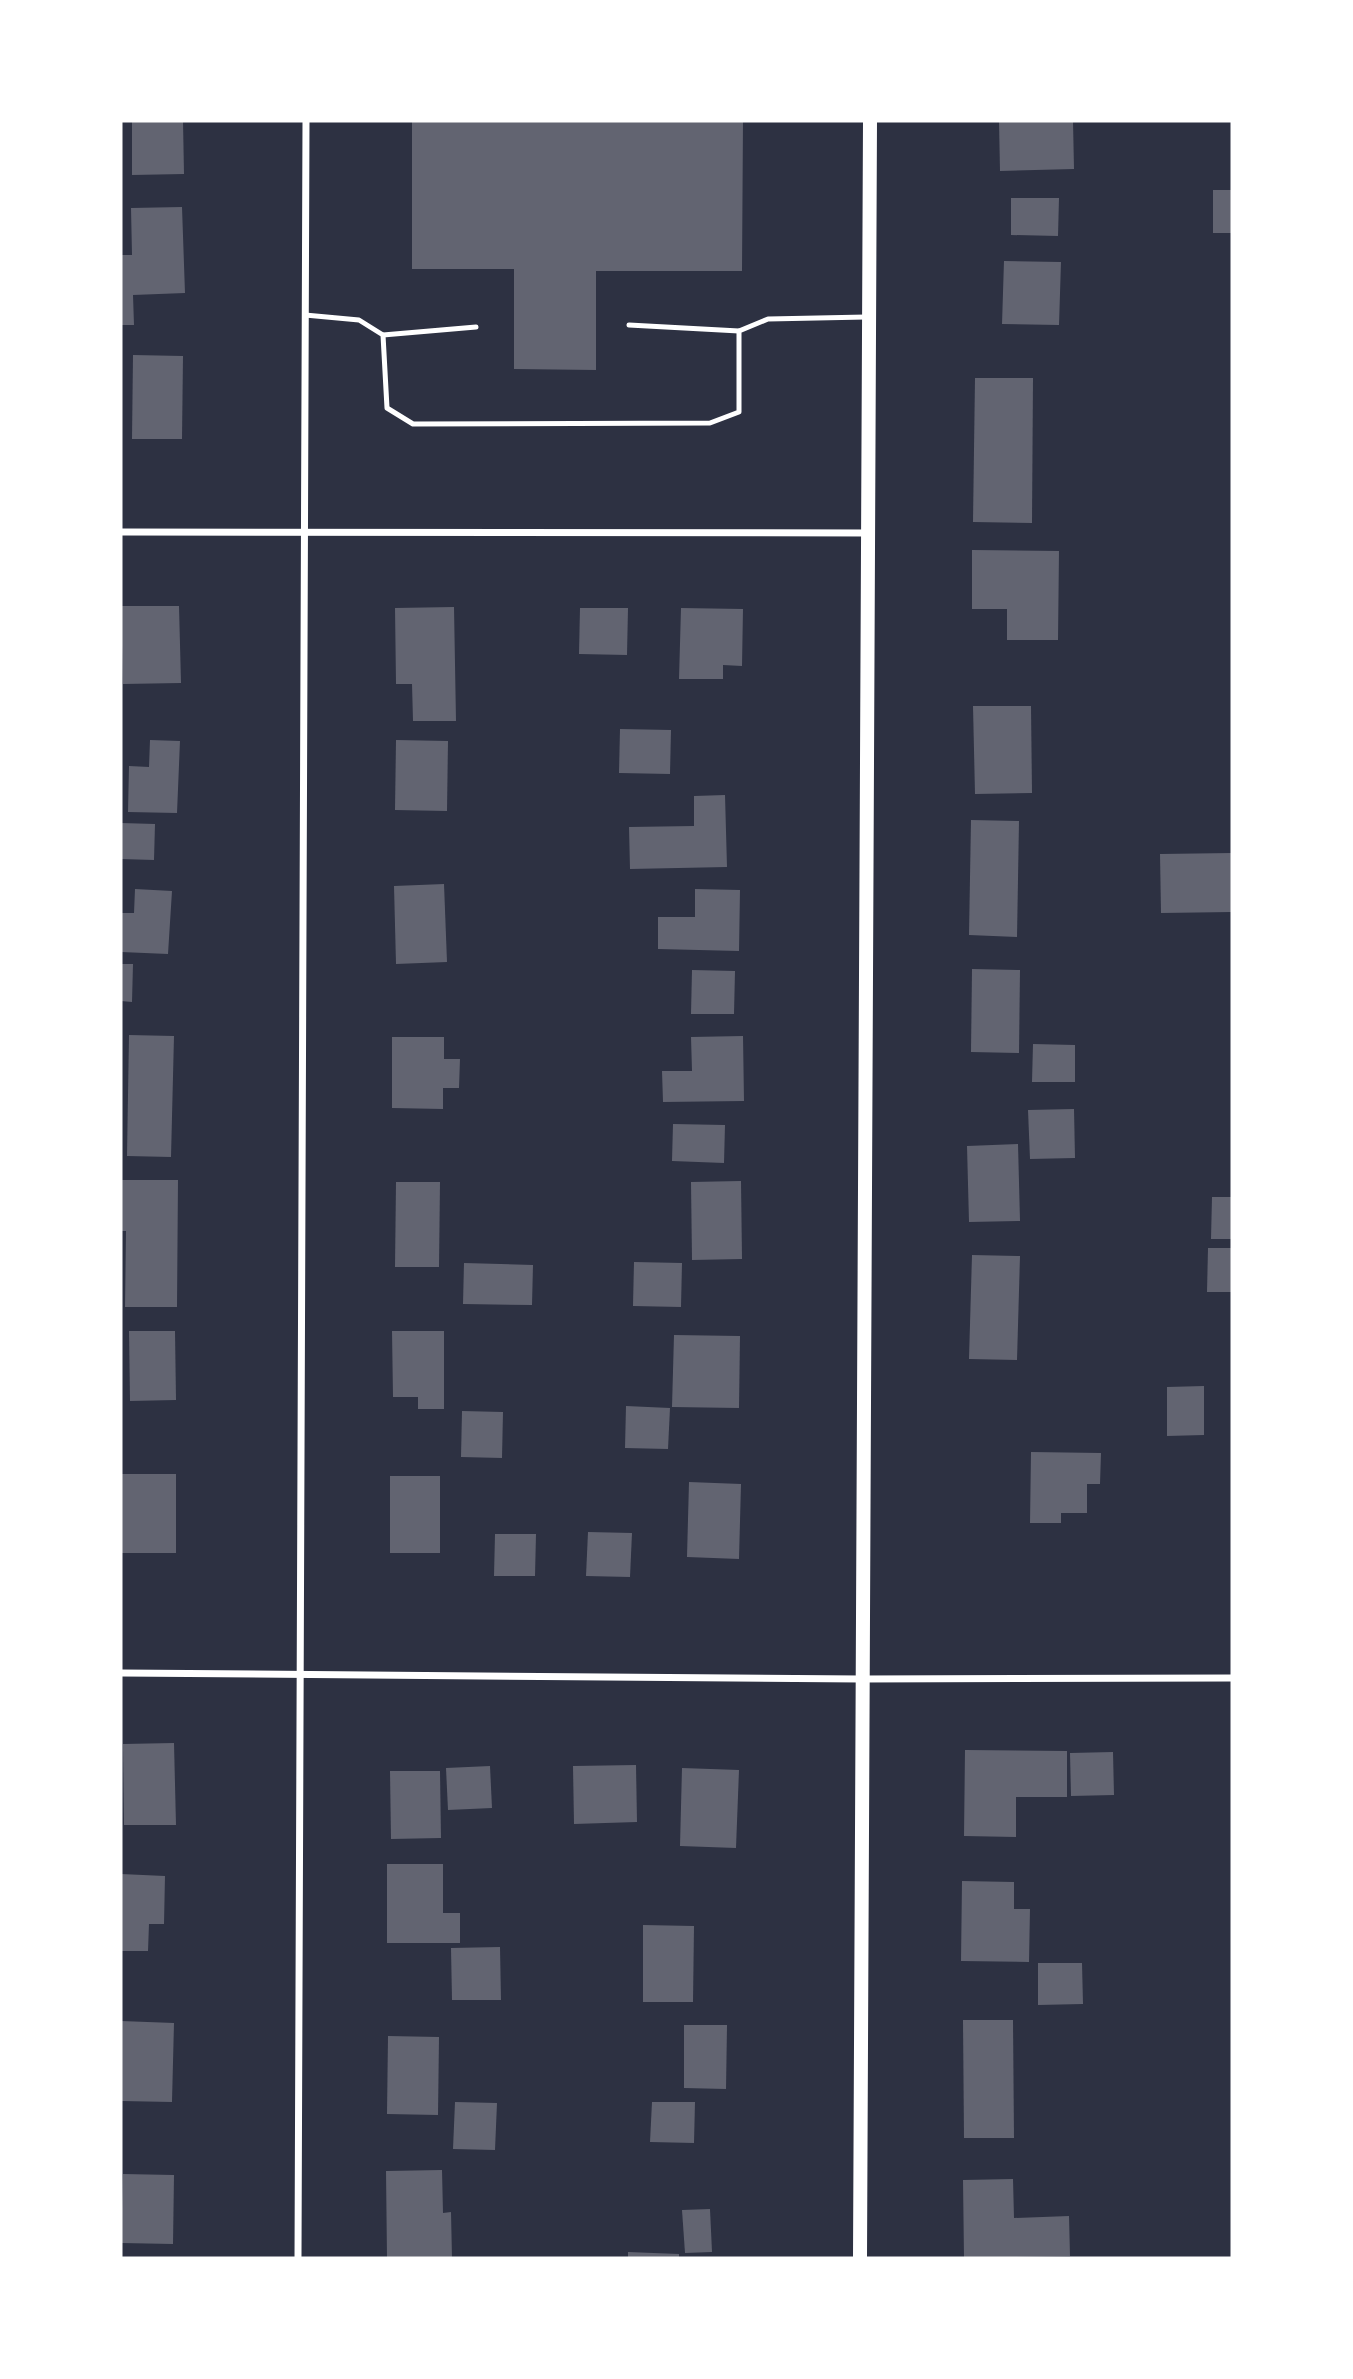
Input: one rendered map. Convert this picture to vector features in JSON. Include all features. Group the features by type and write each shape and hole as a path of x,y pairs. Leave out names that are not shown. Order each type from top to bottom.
{"main road":[{"path":"860,2258 870,121"}],"street":[{"path":"298,2258 306,121"},
{"path":"121,532 869,533"},
{"path":"121,1673 861,1679 1232,1678"}],"lane":[{"path":"305,316 359,320 383,335 476,327"},
{"path":"629,325 739,331 768,319 869,317"},
{"path":"383,335 387,408 413,424 710,423 739,412 739,331"}],"building":[{"path":"132,121 183,121 184,174 132,175"},
{"path":"412,121 743,121 742,271 596,271 596,370 514,369 514,269 412,269"},
{"path":"999,121 1073,121 1074,169 1000,171"},
{"path":"1213,190 1232,190 1232,233 1213,233"},
{"path":"1011,198 1059,198 1058,236 1011,235"},
{"path":"182,207 185,293 133,295 134,325 121,325 121,255 132,255 131,208"},
{"path":"1004,261 1061,262 1059,325 1002,324"},
{"path":"133,355 183,356 182,439 132,439"},
{"path":"975,378 1033,378 1032,523 973,522"},
{"path":"972,550 1059,551 1058,640 1007,640 1007,609 972,609"},
{"path":"121,606 179,606 181,683 123,684"},
{"path":"454,607 456,721 413,721 412,684 396,684 395,608"},
{"path":"580,608 628,608 627,655 579,654"},
{"path":"681,608 743,609 742,666 723,665 723,679 679,679"},
{"path":"973,706 1031,706 1032,793 975,794"},
{"path":"620,729 671,730 670,774 619,773"},
{"path":"150,740 180,741 177,813 128,812 129,766 149,767"},
{"path":"396,740 448,741 447,811 395,810"},
{"path":"725,795 727,867 630,869 629,827 694,826 694,796"},
{"path":"971,820 1019,821 1017,937 969,935"},
{"path":"121,823 155,824 154,860 121,859"},
{"path":"1232,853 1232,912 1161,913 1160,854"},
{"path":"444,884 447,962 396,964 394,886"},
{"path":"135,889 172,891 168,954 121,952 121,913 134,913"},
{"path":"695,889 740,890 739,951 658,949 658,917 695,917"},
{"path":"121,964 133,964 132,1002 121,1001"},
{"path":"972,969 1020,970 1019,1053 971,1052"},
{"path":"692,970 735,971 734,1014 691,1014"},
{"path":"129,1035 174,1036 171,1157 127,1156"},
{"path":"743,1036 744,1101 663,1102 662,1071 692,1071 691,1037"},
{"path":"392,1037 444,1037 444,1059 460,1059 459,1088 443,1088 443,1109 392,1108"},
{"path":"1033,1044 1075,1045 1075,1082 1032,1082"},
{"path":"1074,1109 1075,1158 1030,1159 1028,1110"},
{"path":"673,1124 725,1125 724,1163 672,1161"},
{"path":"1018,1144 1020,1221 969,1222 967,1146"},
{"path":"121,1180 178,1180 177,1307 125,1307 126,1231 121,1231"},
{"path":"741,1181 742,1259 692,1260 691,1182"},
{"path":"396,1182 440,1182 439,1267 395,1267"},
{"path":"1212,1197 1232,1197 1232,1239 1211,1239"},
{"path":"1208,1248 1232,1248 1232,1292 1207,1292"},
{"path":"972,1255 1020,1256 1017,1360 969,1359"},
{"path":"634,1262 682,1263 681,1307 633,1306"},
{"path":"464,1263 533,1265 532,1305 463,1304"},
{"path":"129,1331 175,1331 176,1400 130,1401"},
{"path":"392,1331 444,1331 444,1409 418,1409 418,1397 393,1397"},
{"path":"674,1335 740,1336 739,1408 672,1407"},
{"path":"1204,1386 1204,1435 1167,1436 1167,1387"},
{"path":"626,1406 670,1408 668,1449 625,1448"},
{"path":"462,1411 503,1412 502,1458 461,1457"},
{"path":"1031,1452 1101,1453 1100,1484 1087,1484 1087,1513 1061,1513 1061,1523 1030,1523"},
{"path":"121,1474 176,1474 176,1553 121,1553"},
{"path":"390,1476 440,1476 440,1553 390,1553"},
{"path":"689,1482 741,1484 739,1559 687,1557"},
{"path":"588,1532 632,1533 630,1577 586,1576"},
{"path":"495,1534 536,1534 535,1576 494,1576"},
{"path":"174,1743 176,1825 124,1825 123,1744"},
{"path":"965,1750 1067,1751 1067,1797 1016,1797 1016,1837 964,1836"},
{"path":"1113,1752 1114,1795 1071,1796 1070,1753"},
{"path":"636,1765 637,1822 574,1824 573,1766"},
{"path":"490,1766 492,1808 448,1810 446,1768"},
{"path":"682,1768 739,1770 736,1848 680,1846"},
{"path":"390,1771 440,1771 441,1838 391,1839"},
{"path":"387,1864 443,1864 443,1913 460,1913 460,1943 387,1943"},
{"path":"121,1874 165,1876 164,1924 149,1924 148,1951 121,1951"},
{"path":"962,1881 1014,1882 1014,1909 1030,1909 1029,1962 961,1961"},
{"path":"643,1925 694,1926 693,2002 643,2002"},
{"path":"500,1947 501,2000 452,2000 451,1948"},
{"path":"1038,1963 1082,1963 1083,2004 1038,2005"},
{"path":"963,2020 1013,2020 1014,2138 964,2138"},
{"path":"121,2021 174,2023 172,2102 121,2101"},
{"path":"684,2025 727,2025 726,2089 684,2088"},
{"path":"388,2036 439,2037 438,2115 387,2114"},
{"path":"455,2102 497,2103 495,2150 453,2149"},
{"path":"652,2102 695,2102 694,2143 650,2142"},
{"path":"442,2170 443,2213 451,2212 452,2258 387,2258 386,2171"},
{"path":"123,2174 174,2175 173,2244 121,2243"},
{"path":"1013,2179 1014,2218 1069,2216 1070,2256 964,2258 963,2180"},
{"path":"710,2209 712,2252 685,2253 682,2210"},
{"path":"628,2252 679,2254 679,2258 628,2258"}]}
